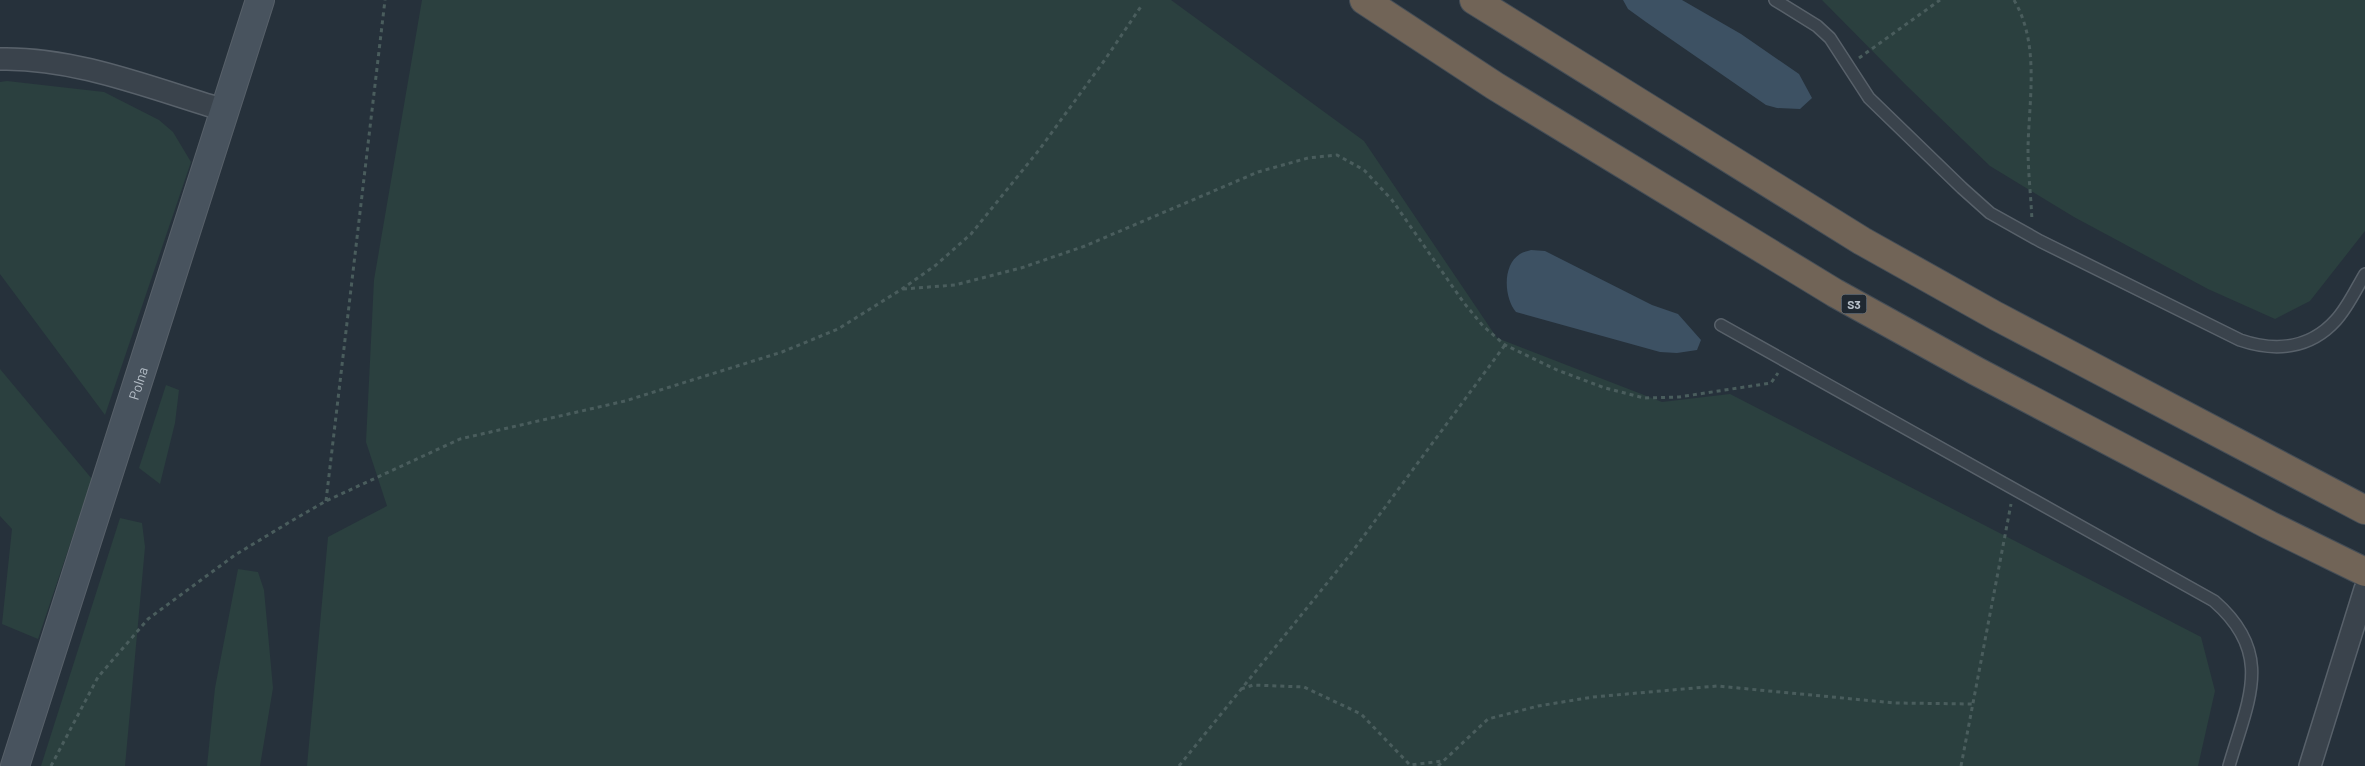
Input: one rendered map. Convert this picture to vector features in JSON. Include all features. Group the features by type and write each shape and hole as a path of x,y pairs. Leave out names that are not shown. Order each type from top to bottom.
{"highway":[{"name":"S3","path":"1364,0 1495,86 1835,293 1976,371 2365,572"},
{"path":"1474,0 1862,241 2004,321 2365,510"}],"street":[{"name":"Polna","path":"15,766 260,0"},
{"path":"0,59 76,66 224,110"},
{"path":"2310,766 2365,588"}],"lane":[{"path":"1775,0 1817,26 1830,38 1869,98 1990,213 2240,340 2259,347 2279,348 2298,345 2319,335 2336,320 2365,274"},
{"path":"1721,325 2214,601 2238,625 2247,642 2252,662 2253,684 2229,766"}],"path":[{"path":"326,501 385,0"},
{"path":"1848,66 1940,0"},
{"path":"2014,0 2027,36 2031,63 2028,150 2032,236"},
{"path":"51,766 98,677 148,618 235,554 326,501 460,440 625,401 782,352 838,329 902,289 936,265 971,234 1039,150 1142,5"},
{"path":"902,289 955,285 1021,268 1085,246 1258,172 1308,158 1337,155 1364,170 1392,200 1464,304 1483,326 1505,345 1557,370 1605,388 1644,398 1679,397 1771,383 1787,362"},
{"path":"1180,766 1240,689 1349,556 1505,345"},
{"path":"1961,766 2014,489"},
{"path":"1240,689 1253,685 1304,687 1362,714 1410,765 1443,761"},
{"path":"1438,766 1488,719 1538,706 1593,697 1717,686 1895,703 1973,704"}],"green space":[{"path":"422,0 1171,0 1364,141 1497,338 1662,402 1730,394 2201,637 2215,691 2198,766 307,766 328,537 387,506 366,442 374,280"},
{"path":"1822,0 2365,0 2365,231 2310,301 2275,319 2208,289 2074,217 1990,166"},
{"path":"7,81 104,92 159,120 173,132 191,162 105,415 0,274 0,82"},
{"path":"0,369 92,479 38,639 2,624 12,529 0,516"},
{"path":"166,385 179,390 175,423 160,484 139,468"},
{"path":"120,518 142,523 145,547 125,766 41,766"},
{"path":"238,569 258,572 264,590 273,688 260,766 207,766 215,688"}],"water":[{"path":"1623,0 1682,0 1741,34 1799,74 1812,98 1800,109 1777,108 1766,105 1628,9"},
{"path":"1531,250 1545,251 1652,305 1678,314 1701,340 1697,350 1677,353 1660,352 1516,312 1509,299 1507,290 1508,273 1514,259 1521,253"}]}
